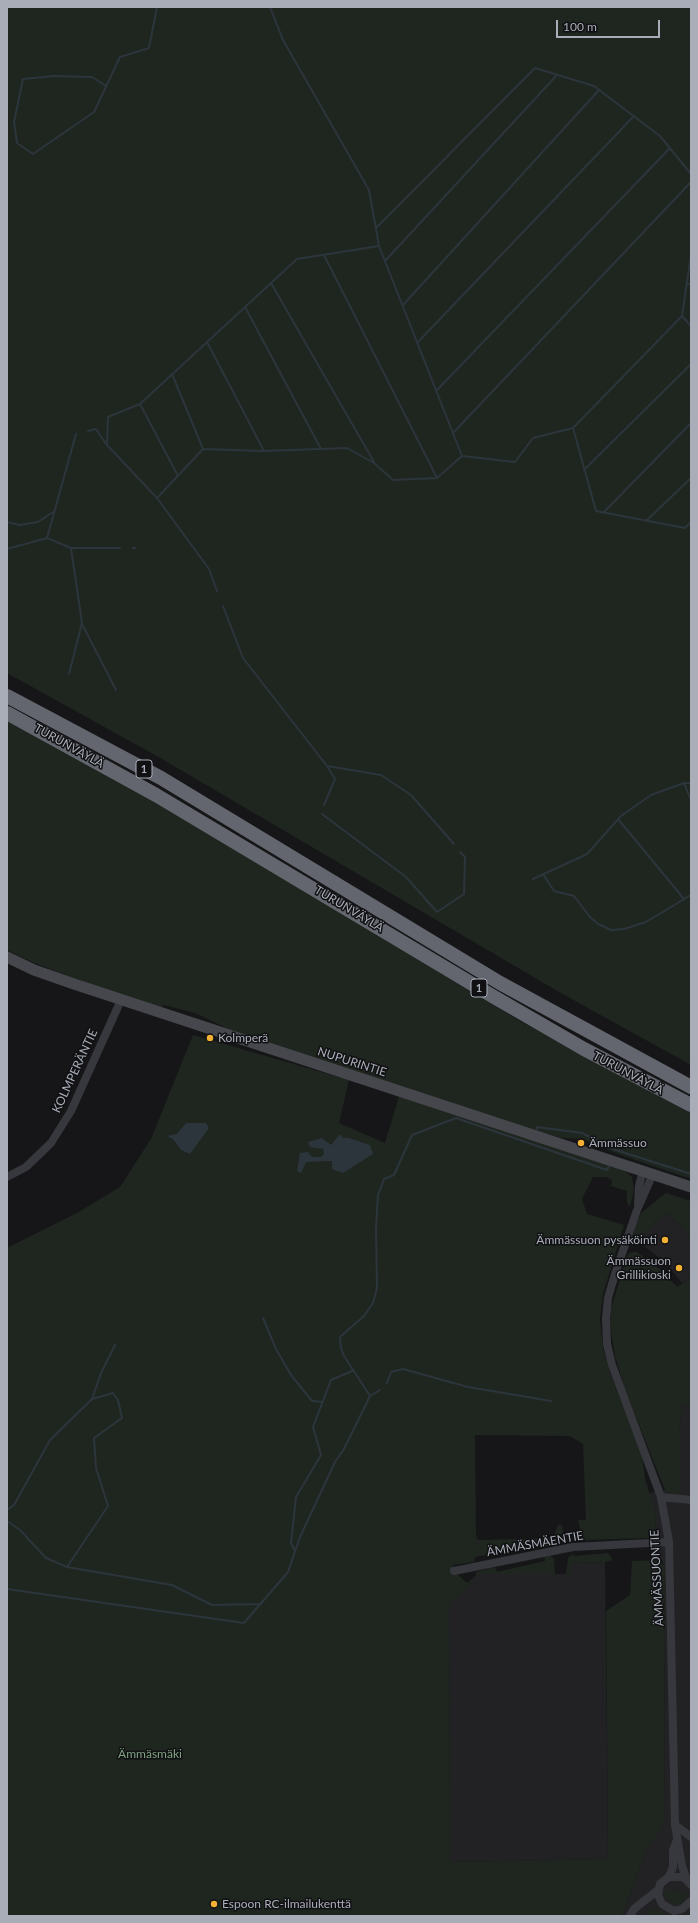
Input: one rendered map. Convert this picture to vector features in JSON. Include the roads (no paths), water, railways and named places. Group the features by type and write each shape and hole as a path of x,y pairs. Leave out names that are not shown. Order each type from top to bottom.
{"highway":[{"name":"TURUNVÄYLÄ","path":"7,696 161,778 500,983 691,1087"},
{"name":"TURUNVÄYLÄ","path":"7,712 156,795 577,1045 691,1105"}],"main road":[{"name":"NUPURINTIE","path":"7,957 34,970 121,1000 691,1187"}],"street":[{"name":"KOLMPERÄNTIE","path":"7,1177 26,1167 55,1136 71,1111 121,1000"},
{"name":"ÄMMÄSSUONTIE","path":"648,1172 639,1186 638,1210 608,1298 606,1319 607,1344 612,1365 662,1497 669,1542 675,1826 682,1866 689,1883"},
{"path":"662,1497 691,1500"},
{"name":"ÄMMÄSMÄENTIE","path":"454,1571 573,1547 669,1542"},
{"path":"675,1826 691,1837"},
{"name":"ÄMMÄSSUONTIE","path":"669,1877 673,1867 673,1850 677,1840"},
{"path":"689,1883 678,1876 669,1877 660,1884 658,1890 659,1900 670,1913 682,1913 691,1901"},
{"path":"630,1916 634,1909 658,1890"}],"waterway":[{"path":"106,86 92,77 54,76 23,79 14,122 17,143 33,154 94,112 120,57 149,48 157,7"},
{"path":"270,7 283,40 369,190 379,246 462,456 437,478 393,480 374,463 347,448 264,451 203,449 157,498 107,445 108,417 140,404 297,259 379,246"},
{"path":"376,228 535,68 594,86 660,136 691,174"},
{"path":"385,261 557,75"},
{"path":"403,305 599,90"},
{"path":"417,343 634,116"},
{"path":"436,391 670,148"},
{"path":"453,433 691,182"},
{"path":"324,255 437,478"},
{"path":"691,255 682,316 691,326"},
{"path":"271,283 374,462"},
{"path":"686,286 691,283"},
{"path":"245,307 321,449"},
{"path":"573,428 682,316"},
{"path":"207,342 264,451"},
{"path":"584,470 691,364"},
{"path":"172,374 203,449"},
{"path":"140,404 178,476"},
{"path":"603,513 691,423"},
{"path":"462,456 515,462 533,438 573,428 596,511 685,528 691,522"},
{"path":"88,431 96,429 106,444"},
{"path":"7,549 47,538 76,434"},
{"path":"646,521 691,478"},
{"path":"157,498 209,569 217,591"},
{"path":"7,522 20,525 38,522 53,512"},
{"path":"47,538 71,548 120,548"},
{"path":"69,674 82,623 71,548"},
{"path":"223,606 243,658 327,766 381,775 411,795 454,844"},
{"path":"82,624 116,690"},
{"path":"324,805 335,779 327,766"},
{"path":"684,783 691,800"},
{"path":"533,879 587,854 621,816 651,795 684,783 691,783"},
{"path":"322,814 406,877 437,912 464,894 465,857 460,852"},
{"path":"618,819 684,899"},
{"path":"543,874 554,891 574,896 590,917 598,924 611,930 624,929 646,922 691,895"},
{"path":"370,1396 344,1356 341,1348 340,1337 364,1316 373,1303 377,1288 376,1227 378,1195 384,1179 394,1175 412,1135 456,1118 607,1170 609,1166"},
{"path":"537,1129 537,1127 582,1133 616,1150 691,1174"},
{"path":"263,1318 276,1349 291,1375 312,1401 322,1402"},
{"path":"7,1510 14,1505 50,1440 92,1399 101,1373 115,1345"},
{"path":"387,1383 391,1372 403,1369 468,1387 551,1401"},
{"path":"295,1551 291,1543 296,1497 321,1455 313,1427 331,1380 352,1371"},
{"path":"7,1589 244,1623 288,1572 300,1537 335,1462 344,1449 370,1396 380,1390"},
{"path":"67,1567 108,1506 96,1468 94,1438 122,1418 118,1400 113,1393 92,1399"},
{"path":"7,1521 20,1530 46,1558 67,1567 172,1585 212,1605 260,1604"}],"place":[{"name":"Kolmperä","path":"210,1038"},
{"name":"Ämmässuo","path":"581,1143"},
{"name":"Ämmässuon pysäköinti","path":"665,1240"},
{"name":"Ämmässuon Grillikioski","path":"679,1268"},
{"name":"Espoon RC-ilmailukenttä","path":"214,1904"}],"park label":[{"name":"Ämmäsmäki","path":"150,1754"}]}
